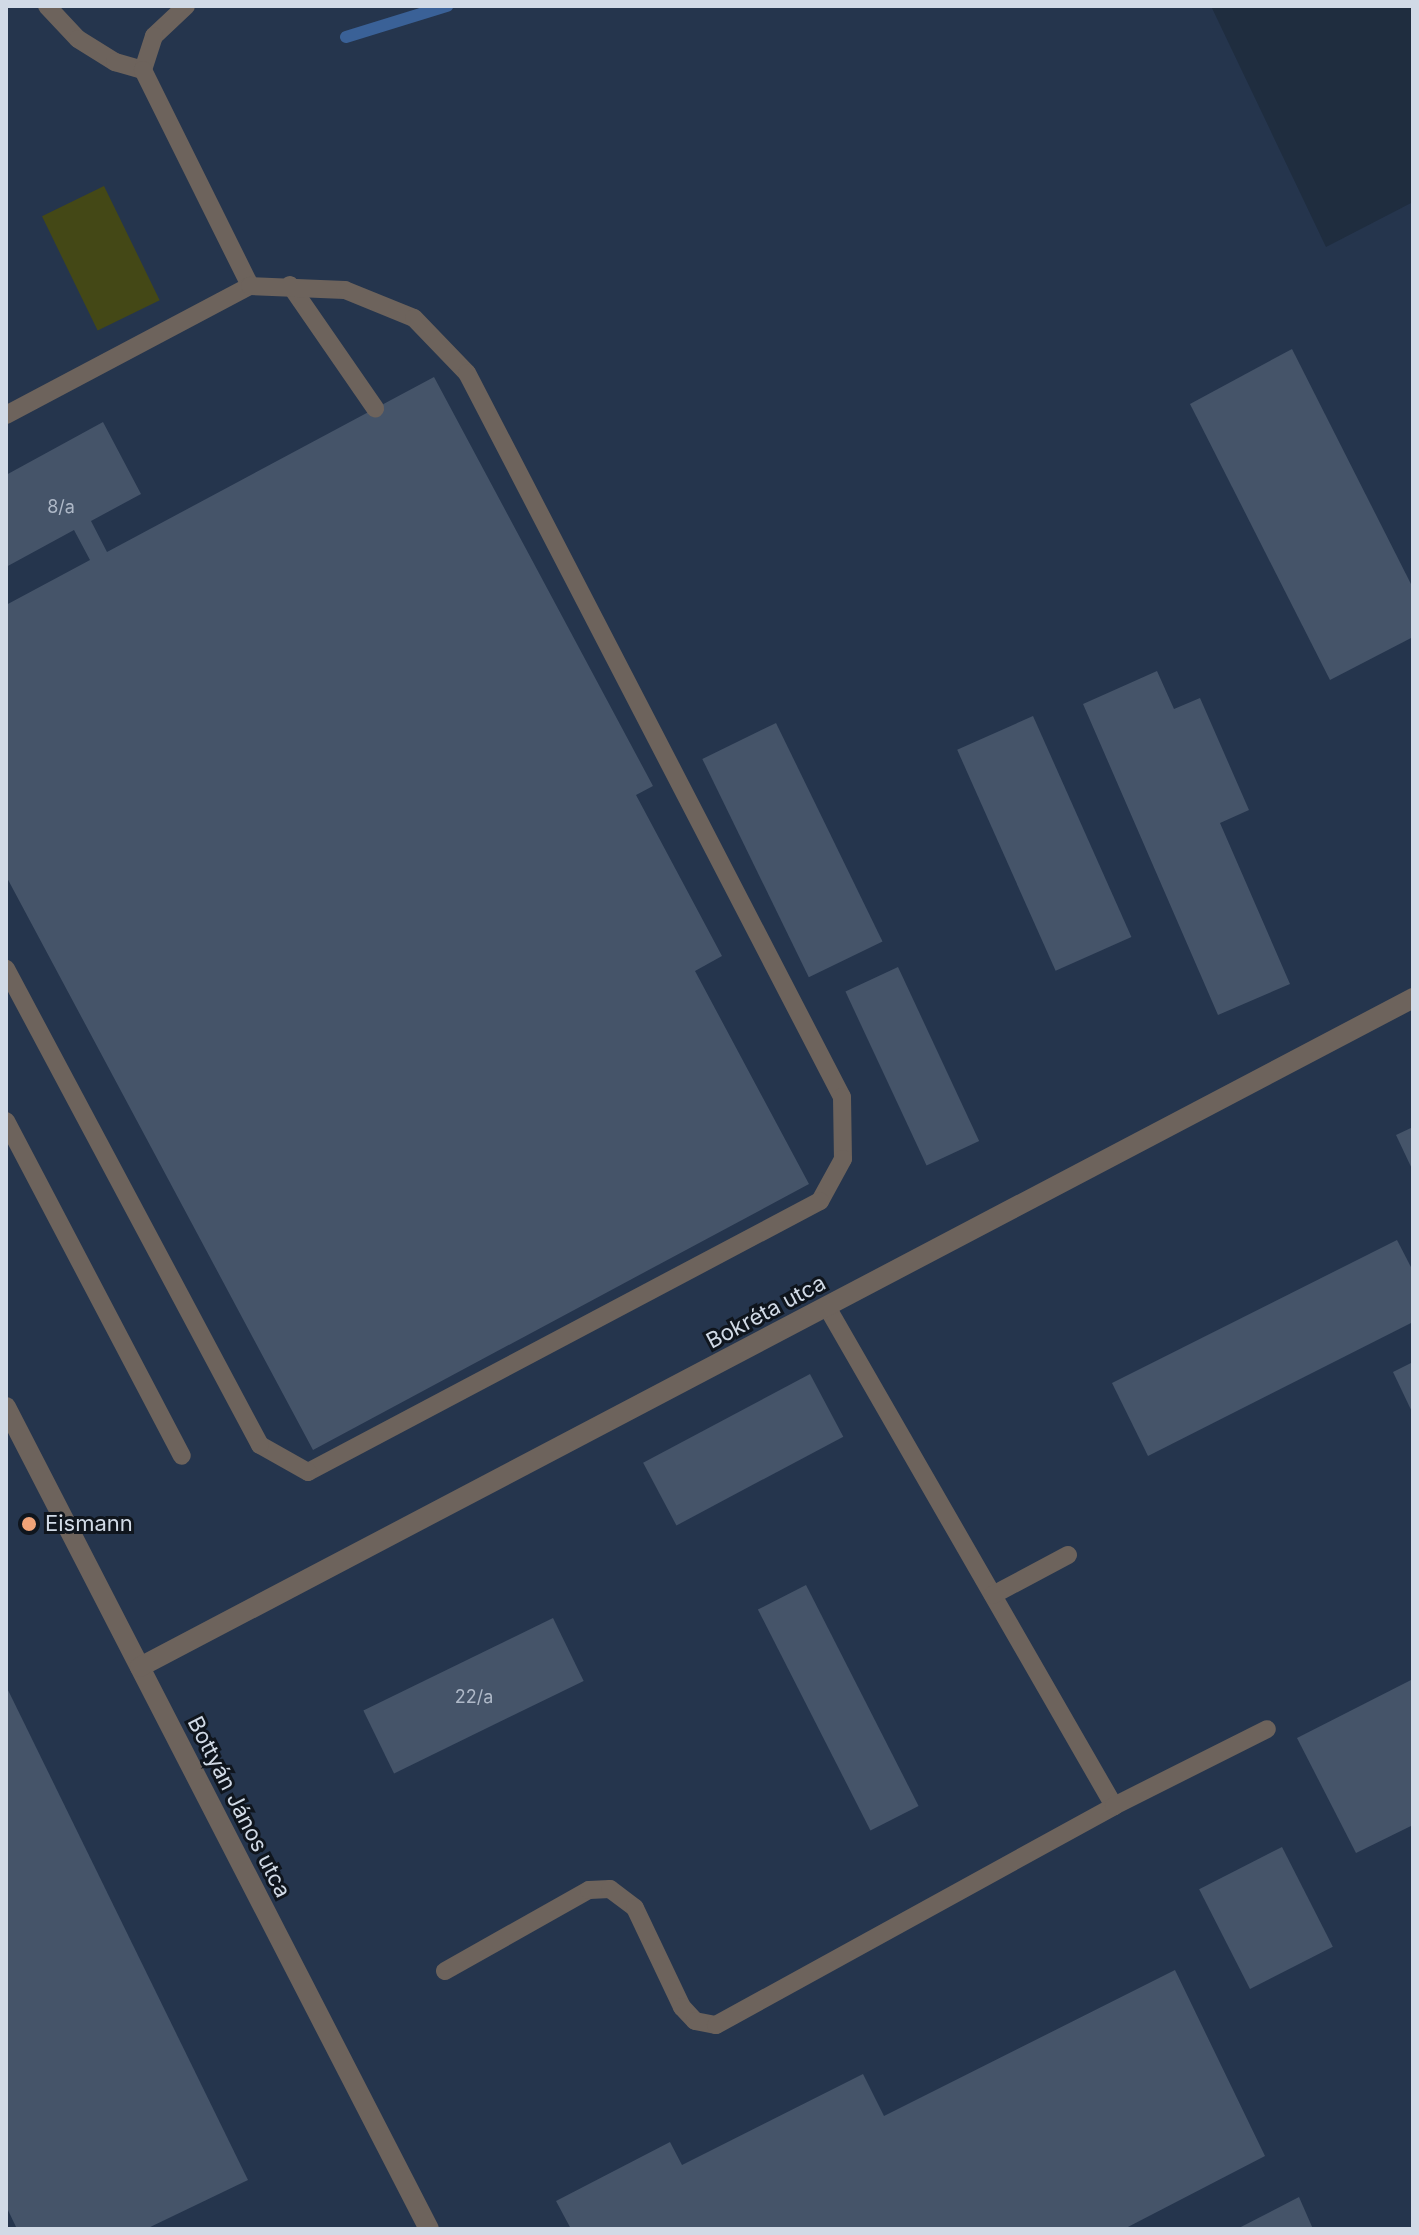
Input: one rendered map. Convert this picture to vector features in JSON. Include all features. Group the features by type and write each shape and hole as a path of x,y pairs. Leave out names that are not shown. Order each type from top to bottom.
{"street":[{"name":"Bokréta utca","path":"140,1667 827,1307 1117,1149 1413,998"},
{"name":"Bottyán János utca","path":"6,1407 429,2229"}],"lane":[{"path":"47,6 78,39 115,62 143,70"},
{"path":"186,6 154,36 143,70 250,286"},
{"path":"290,285 375,408"},
{"path":"6,415 250,286 290,285 345,290 414,318 467,373 842,1097 843,1159 820,1201 308,1472 260,1445 6,969"},
{"path":"6,1121 182,1456"},
{"path":"827,1307 1114,1806"},
{"path":"993,1595 1068,1555"},
{"path":"445,1971 589,1890 610,1889 635,1908 682,2007 695,2021 716,2025 1114,1806 1267,1729"}],"shaded area":[{"path":"6,6 1211,6 1326,247 1413,202 1413,2229 6,2229"}],"green space":[{"path":"104,186 160,300 98,330 42,216"}],"building":[{"path":"1292,349 1413,588 1413,637 1330,680 1190,404"},
{"path":"434,377 653,786 636,795 722,956 695,971 809,1184 313,1450 6,876 6,605 90,560 74,530 6,567 6,475 103,422 141,494 91,521 107,552"},
{"path":"1157,671 1174,709 1200,698 1249,810 1220,823 1290,984 1218,1015 1083,704"},
{"path":"1033,716 1131,937 1056,971 957,750"},
{"path":"776,723 883,941 809,977 702,759"},
{"path":"898,967 979,1141 927,1166 845,992"},
{"path":"1413,1127 1413,1171 1396,1135"},
{"path":"1397,1240 1413,1271 1413,1322 1148,1456 1112,1383"},
{"path":"1413,1362 1413,1414 1393,1372"},
{"path":"810,1374 843,1437 676,1525 643,1463"},
{"path":"806,1585 919,1806 870,1830 758,1610"},
{"path":"553,1618 584,1681 394,1773 363,1710"},
{"path":"1413,1679 1413,1825 1356,1853 1297,1738"},
{"path":"6,1686 248,2180 146,2229 17,2229 6,2206"},
{"path":"1282,1847 1333,1947 1250,1989 1199,1889"},
{"path":"1175,1970 1265,2156 1124,2229 571,2229 556,2201 670,2142 682,2165 863,2074 884,2116"},
{"path":"1299,2197 1313,2229 1237,2229"}],"waterway":[{"path":"346,37 447,6"}],"place":[{"name":"Eismann","path":"29,1524"}]}
